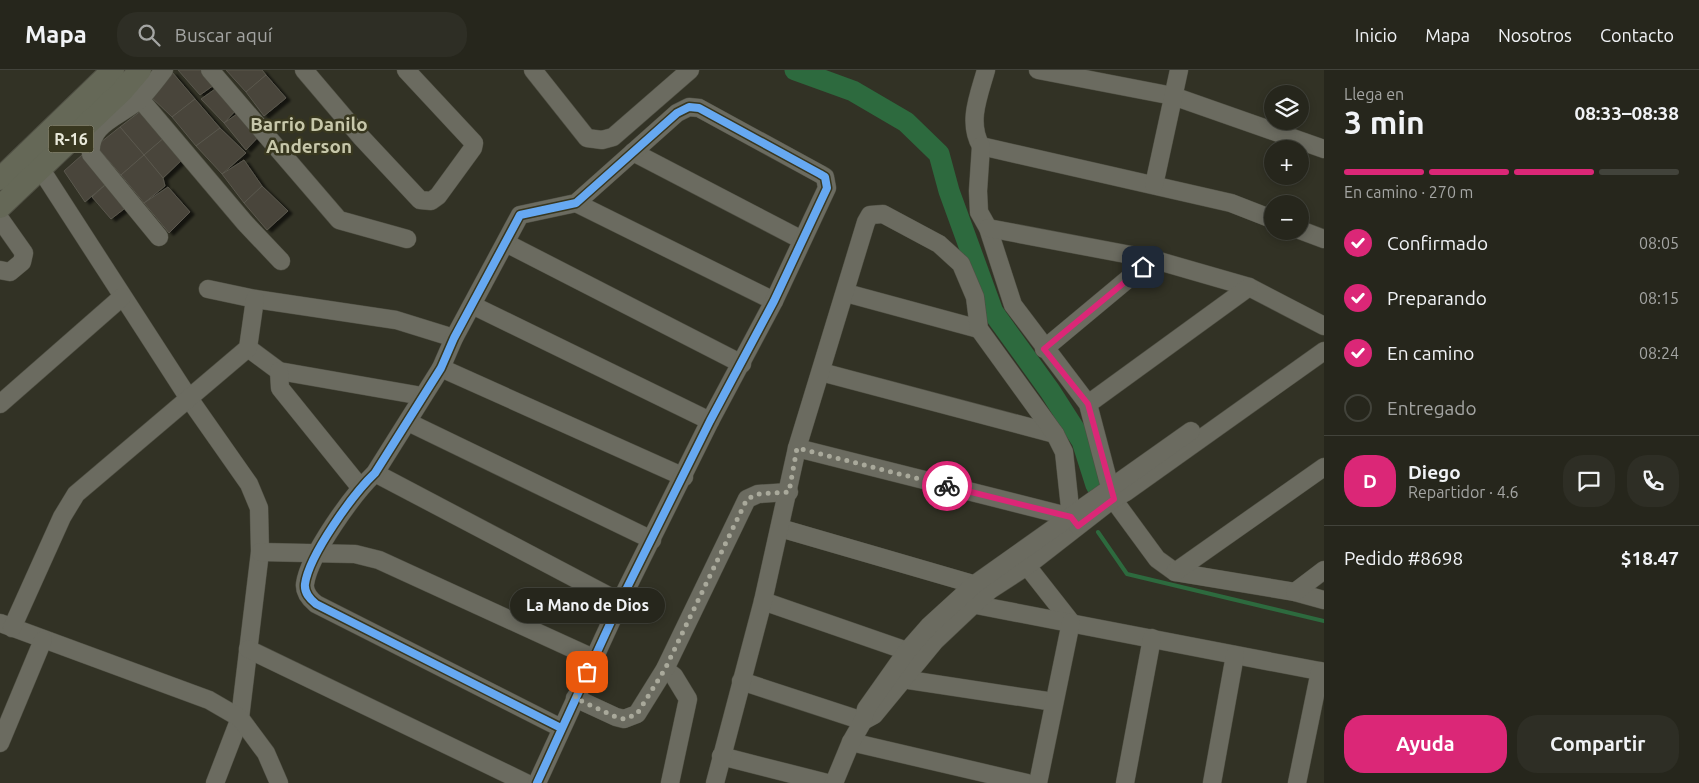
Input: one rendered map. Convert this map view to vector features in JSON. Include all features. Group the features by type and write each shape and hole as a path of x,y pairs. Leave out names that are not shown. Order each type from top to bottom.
{"main road":[{"name":"R-16","path":"0,179 114,70"},
{"name":"R-16","path":"0,207 122,91 140,70"}],"street":[{"path":"159,237 90,154 90,142 96,130 140,99 164,70"},
{"path":"210,70 339,220 407,239"},
{"path":"304,70 361,137 420,200 431,201 443,190 473,148 474,142 406,70"},
{"path":"533,70 587,138 595,140 613,137 690,70"},
{"path":"986,70 973,117 976,138 981,146 978,192 979,212 988,228 1013,305 1044,349 1088,404 1113,492 1157,559 1175,572 1295,592 1324,600"},
{"path":"1038,70 1173,96 1324,149"},
{"path":"1154,185 1179,70"},
{"path":"140,99 245,223 281,261"},
{"path":"537,783 620,602 684,477 710,421 774,301 827,188 825,178 707,112 690,107 677,113 576,203 520,215 454,338 441,368 375,473 360,487 317,553 305,584 307,595 316,604 561,728"},
{"path":"981,146 1231,203 1264,216"},
{"path":"633,152 802,240"},
{"path":"40,168 188,398 249,484 259,508 260,552 240,718 215,783"},
{"path":"576,203 774,301"},
{"path":"715,783 763,600 789,492 797,448 846,293 866,222 870,215 884,214 939,244 961,264 975,297 979,329 1056,434 1064,452 1075,521"},
{"path":"0,219 24,253 22,262 10,272 0,270"},
{"path":"988,228 1152,259 1249,287 1324,326"},
{"path":"1309,233 1324,239"},
{"path":"506,243 742,364"},
{"path":"1044,349 1152,259"},
{"path":"1088,404 1249,287"},
{"path":"208,289 254,299 396,320 454,338"},
{"path":"846,293 979,329"},
{"path":"0,404 122,297"},
{"path":"254,299 248,348 76,494 6,626 209,700 240,718 266,753 279,783"},
{"path":"472,305 710,421"},
{"path":"834,783 851,742 863,721 866,709 897,676 935,641 966,603 983,587 1324,338"},
{"path":"248,348 279,371 422,396"},
{"path":"1113,492 1324,351"},
{"path":"441,368 684,477"},
{"path":"279,371 280,388 360,487"},
{"path":"821,372 1056,434"},
{"path":"408,422 652,540"},
{"path":"797,448 1075,521"},
{"path":"1175,572 1324,467"},
{"path":"375,473 620,602"},
{"path":"575,698 616,717 631,717 637,714 665,669 747,499 758,494 789,492"},
{"path":"780,528 983,587 1027,566 1075,521"},
{"path":"260,552 355,554 379,560 593,658"},
{"path":"1027,566 1071,622"},
{"path":"1295,592 1324,570"},
{"path":"763,600 907,651"},
{"path":"897,676 907,651 929,626 966,603 1322,672 1297,783"},
{"path":"1038,783 1071,622"},
{"path":"1125,783 1152,638"},
{"path":"0,743 43,640"},
{"path":"248,649 526,783"},
{"path":"1212,783 1235,655"},
{"path":"665,669 674,676 688,698 670,783"},
{"path":"897,676 1054,702"},
{"path":"741,681 863,721"},
{"path":"851,742 957,776 1027,783"},
{"path":"721,756 827,783"}],"building":[{"path":"178,70 201,70 214,85 200,95"},
{"path":"226,70 262,70 266,75 246,92"},
{"path":"172,72 195,99 172,117 148,94"},
{"path":"266,75 286,98 264,116 246,92"},
{"path":"218,87 237,109 224,123 201,99"},
{"path":"195,99 220,128 196,146 172,117"},
{"path":"142,110 165,137 144,155 120,127"},
{"path":"240,112 260,135 246,150 224,123"},
{"path":"120,127 144,155 121,175 96,146"},
{"path":"220,128 246,153 222,174 196,146"},
{"path":"165,137 184,158 163,178 144,155"},
{"path":"82,155 106,184 85,202 64,171"},
{"path":"144,155 163,178 165,186 144,203 121,175"},
{"path":"244,160 262,186 244,203 222,174"},
{"path":"106,184 124,209 111,219 92,197"},
{"path":"262,186 288,211 267,230 244,203"},
{"path":"168,187 190,212 169,233 144,203"}],"waterway":[{"path":"795,70 853,91 906,122 939,154 949,191 993,312 1050,391 1082,441 1096,485"},
{"path":"1098,532 1127,574 1324,621"}],"cycle path":[{"path":"537,783 620,602 710,421 774,301 827,188 825,177 699,108 689,107 677,113 576,203 520,215 454,338 441,368 375,473 355,495 333,526 315,557 305,584 306,593 316,604 561,728"}],"way so far":[{"path":"587,672 575,698 616,717 624,719 637,714 665,669 747,499 758,494 789,492 797,448 947,486"}],"place":[{"name":"La Mano de Dios","path":"587,672"}],"district":[{"name":"Barrio Danilo Anderson","path":"309,135"}],"route":[{"path":"947,486 1071,517 1078,526 1114,499 1112,486 1088,404 1044,349 1143,267"}]}
